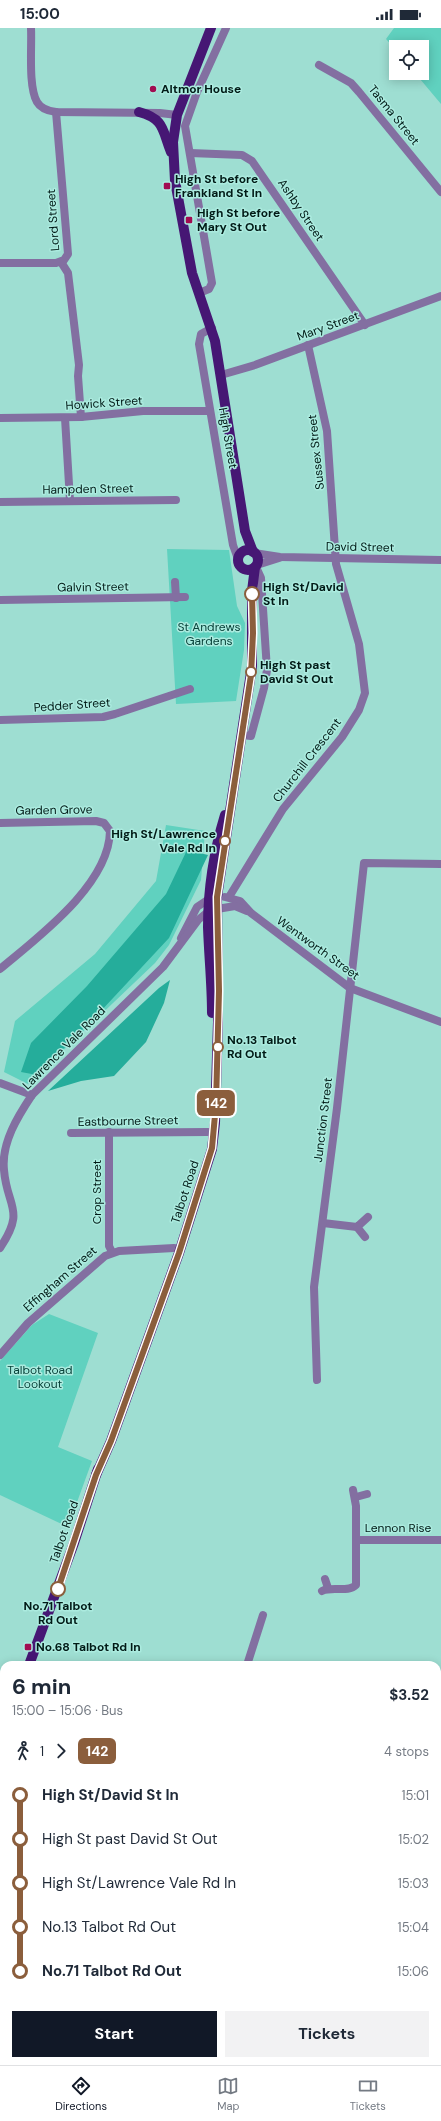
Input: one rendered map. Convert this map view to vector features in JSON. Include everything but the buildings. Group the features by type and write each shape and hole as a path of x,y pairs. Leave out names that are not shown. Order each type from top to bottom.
{"main road":[{"name":"High Street","path":"211,28 177,115 173,142 175,181 192,273 212,328 221,375 245,531 254,552"},
{"path":"139,112 152,116 160,123 174,160"},
{"name":"High Street","path":"245,531 239,560 252,591"},
{"path":"245,550 254,552 258,559 256,566 248,570 239,560 245,550"},
{"name":"High Street","path":"214,903 246,707 253,650 252,591 256,566"},
{"name":"Talbot Road","path":"31,1661 57,1592 96,1475 105,1443 199,1176 208,1132 214,903"},
{"name":"Talbot Road","path":"96,1475 111,1441 179,1253 212,1148 215,1123 219,991 214,903"}],"street":[{"path":"31,28 34,94 41,106 56,112 139,112 177,115"},
{"path":"199,293 209,289 212,282 185,131 187,120 197,92 226,28"},
{"name":"Tasma Street","path":"319,65 339,75 359,92 441,192"},
{"name":"Lord Street","path":"56,112 69,249 67,257 61,262 68,273 79,365 78,376 81,417"},
{"name":"Ashby Street","path":"190,153 242,155 252,161 365,325"},
{"path":"0,263 61,262"},
{"name":"Mary Street","path":"221,375 255,365 441,296"},
{"name":"High Street","path":"212,328 203,332 199,340 233,545 239,560"},
{"name":"Sussex Street","path":"308,345 328,431 336,558"},
{"name":"Howick Street","path":"0,418 65,418 143,411 210,411"},
{"path":"65,418 70,501"},
{"name":"Hampden Street","path":"0,502 176,500"},
{"name":"David Street","path":"254,552 280,557 441,560"},
{"name":"David Street","path":"256,566 280,557"},
{"name":"Churchill Crescent","path":"229,897 283,809 342,737 362,703 365,693 361,653 336,564 336,558"},
{"path":"242,735 251,736 264,688 267,653 261,578 256,566"},
{"path":"175,582 176,598"},
{"name":"Galvin Street","path":"0,600 185,598"},
{"name":"Pedder Street","path":"0,720 103,717 190,689"},
{"path":"246,707 259,708"},
{"name":"Garden Grove","path":"0,823 96,821 107,825 110,831 106,851 92,879 58,921 0,970"},
{"name":"Junction Street","path":"317,1380 314,1287 323,1223 364,863 441,864"},
{"path":"214,903 229,897"},
{"name":"Wentworth Street","path":"229,897 240,901 251,913 350,988 441,1022"},
{"name":"Wentworth Street","path":"214,903 235,906 251,913"},
{"name":"Lawrence Vale Road","path":"0,1248 14,1221 12,1199 4,1169 4,1155 15,1124 32,1095 163,967 203,914 214,903"},
{"name":"Lawrence Vale Road","path":"176,950 193,912 200,904 214,903"},
{"path":"0,1083 32,1095"},
{"name":"Eastbourne Street","path":"71,1134 109,1132 208,1132"},
{"name":"Crop Street","path":"109,1132 109,1246 112,1252"},
{"path":"357,1227 368,1217"},
{"path":"323,1223 357,1227 365,1237"},
{"name":"Effingham Street","path":"0,1355 28,1322 112,1252 174,1248"},
{"path":"357,1540 354,1494 367,1494"},
{"name":"Lennon Rise","path":"325,1579 325,1590 349,1589 356,1585 357,1540 441,1540"},
{"path":"248,1661 263,1615"}],"green space":[{"path":"394,28 441,28 441,104 421,80 429,80 429,40 389,40 389,42 386,39"},
{"name":"St Andrews Gardens","path":"167,549 229,550 237,606 245,623 244,650 236,701 176,704"},
{"path":"166,825 205,831 201,880 169,945 155,963 28,1084 4,1072 15,1021 95,954 156,881"},
{"path":"187,850 208,855 169,938 100,1012 37,1075 21,1072 31,1043 87,986 166,894"},
{"path":"170,980 164,1003 146,1042 114,1076 81,1081 48,1091 159,988"},
{"name":"Talbot Road Lookout","path":"49,1314 98,1333 58,1447 92,1461 68,1527 0,1495 0,1361 32,1325"}],"bus line":[{"name":"142","path":"58,1589 96,1475 111,1441 179,1253 212,1148 215,1123 218,1048 219,991 217,897 251,675 253,650 252,594"}],"place":[{"name":"Altmor House","path":"153,89"},
{"name":"High St before Frankland St In","path":"167,186"},
{"name":"High St before Mary St Out","path":"189,220"},
{"name":"High St/David St In","path":"252,594"},
{"name":"High St past David St Out","path":"251,672"},
{"name":"High St/Lawrence Vale Rd In","path":"225,841"},
{"name":"No.13 Talbot Rd Out","path":"218,1047"},
{"name":"No.71 Talbot Rd Out","path":"58,1589"},
{"name":"No.68 Talbot Rd In","path":"28,1647"}]}
